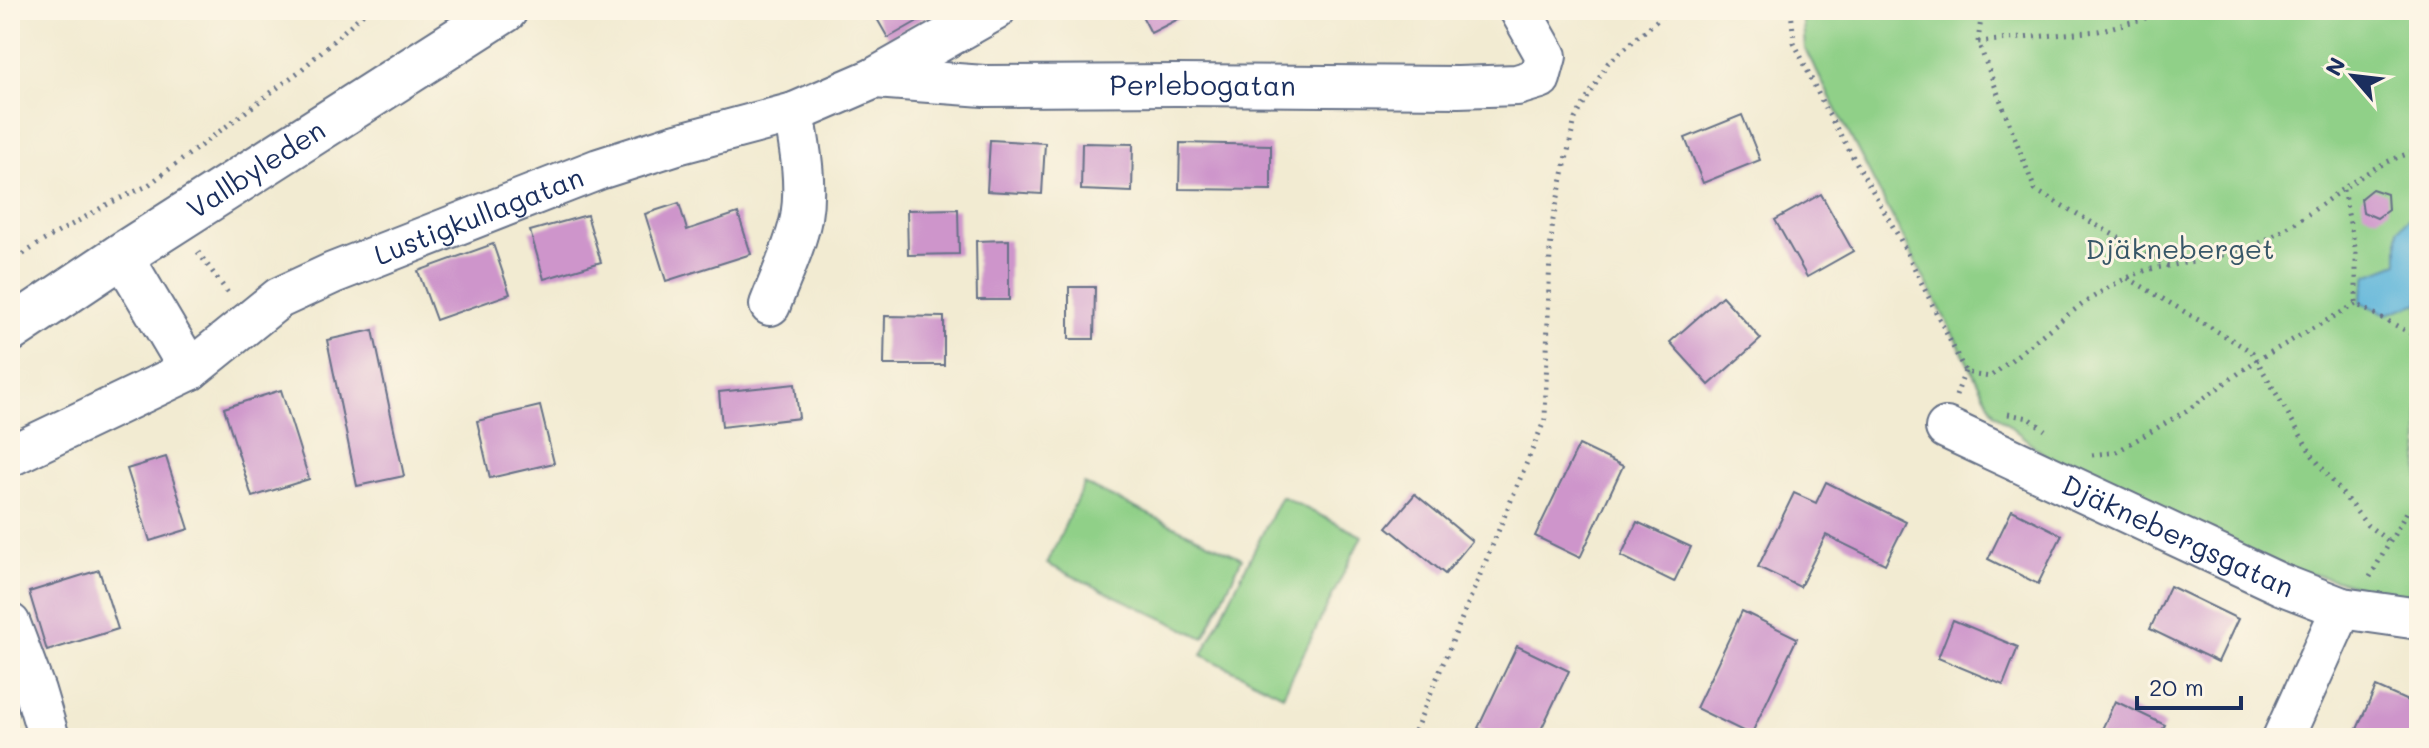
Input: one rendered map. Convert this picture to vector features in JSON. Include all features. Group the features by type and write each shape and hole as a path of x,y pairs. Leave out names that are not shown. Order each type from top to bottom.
{"main road":[{"name":"Vallbyleden","path":"10,330 505,10"}],"street":[{"name":"Lustigkullagatan","path":"10,456 190,370 279,298 333,273 599,169 677,144 794,113 875,78 995,10"},
{"name":"Perlebogatan","path":"875,78 984,86 1517,85 1540,78 1546,56 1520,10"},
{"path":"770,305 800,221 804,194 794,113"},
{"path":"122,255 190,370"},
{"name":"Djäknebergsgatan","path":"1946,428 2280,584 2342,608 2419,619"},
{"path":"2283,738 2342,608"},
{"path":"10,624 49,738"}],"path":[{"path":"10,263 69,226 147,186 301,70 367,10"},
{"path":"1412,738 1545,419 1553,220 1575,119 1608,63 1669,10"},
{"path":"1791,10 1794,42 1819,95 1899,237 1965,371 1975,375 1990,377 2108,286 2142,271 2231,253 2270,238 2299,222 2366,172 2419,151"},
{"path":"1982,10 1978,42 2035,190 2168,266"},
{"path":"1978,42 2098,31 2175,10"},
{"path":"2343,190 2356,252 2356,304"},
{"path":"2127,278 2252,352 2312,455 2367,525 2390,542"},
{"path":"2356,304 2412,334 2419,332"},
{"path":"2082,456 2116,452 2186,411 2257,360 2356,304"},
{"path":"1999,412 2029,418 2052,435"},
{"path":"2342,608 2366,585 2408,510 2419,501"}],"green space":[{"name":"Djäkneberget","path":"1802,10 2419,10 2419,598 2399,597 2267,562 2050,459 1994,413 1805,49"},
{"path":"1084,484 1242,558 1204,638 1047,564"},
{"path":"1281,496 1362,536 1283,695 1202,655"}],"water":[{"path":"2419,209 2419,303 2387,314 2360,302 2367,275 2398,263 2398,229"}],"building":[{"path":"872,10 937,10 888,38"},
{"path":"1139,10 1196,10 1151,33"},
{"path":"1742,115 1760,160 1703,183 1685,138"},
{"path":"990,140 1045,143 1042,194 987,191"},
{"path":"1082,143 1133,144 1132,192 1081,190"},
{"path":"1180,143 1271,145 1271,190 1179,189"},
{"path":"2372,189 2387,194 2388,210 2377,218 2363,212 2361,198"},
{"path":"1821,194 1853,251 1807,277 1775,220"},
{"path":"679,203 687,230 738,213 751,254 666,281 645,214"},
{"path":"958,209 959,254 908,255 907,210"},
{"path":"587,215 601,262 544,279 530,231"},
{"path":"1009,240 1009,300 977,300 976,241"},
{"path":"493,244 510,294 436,320 418,271"},
{"path":"1069,287 1095,287 1094,339 1069,339"},
{"path":"1722,296 1761,339 1709,385 1670,342"},
{"path":"885,316 944,317 944,365 884,365"},
{"path":"373,330 404,476 357,486 327,340"},
{"path":"795,384 799,418 722,427 719,392"},
{"path":"281,390 309,479 252,497 224,408"},
{"path":"540,406 554,463 490,478 477,421"},
{"path":"1579,445 1623,466 1580,558 1535,536"},
{"path":"166,457 189,529 150,541 127,469"},
{"path":"1826,482 1906,522 1885,564 1826,535 1800,587 1758,567 1794,493 1816,503"},
{"path":"1415,494 1472,541 1445,574 1387,527"},
{"path":"2012,510 2062,535 2038,584 1988,559"},
{"path":"1637,522 1691,547 1674,582 1621,556"},
{"path":"99,570 118,629 47,651 29,592"},
{"path":"2170,586 2238,619 2218,662 2150,629"},
{"path":"1742,611 1797,638 1751,735 1696,708"},
{"path":"1953,620 2018,647 2003,685 1938,658"},
{"path":"1517,646 1569,671 1537,738 1498,738 1478,728"},
{"path":"2376,687 2419,706 2419,738 2378,738 2357,729"},
{"path":"2115,701 2165,725 2158,738 2098,738"}]}
